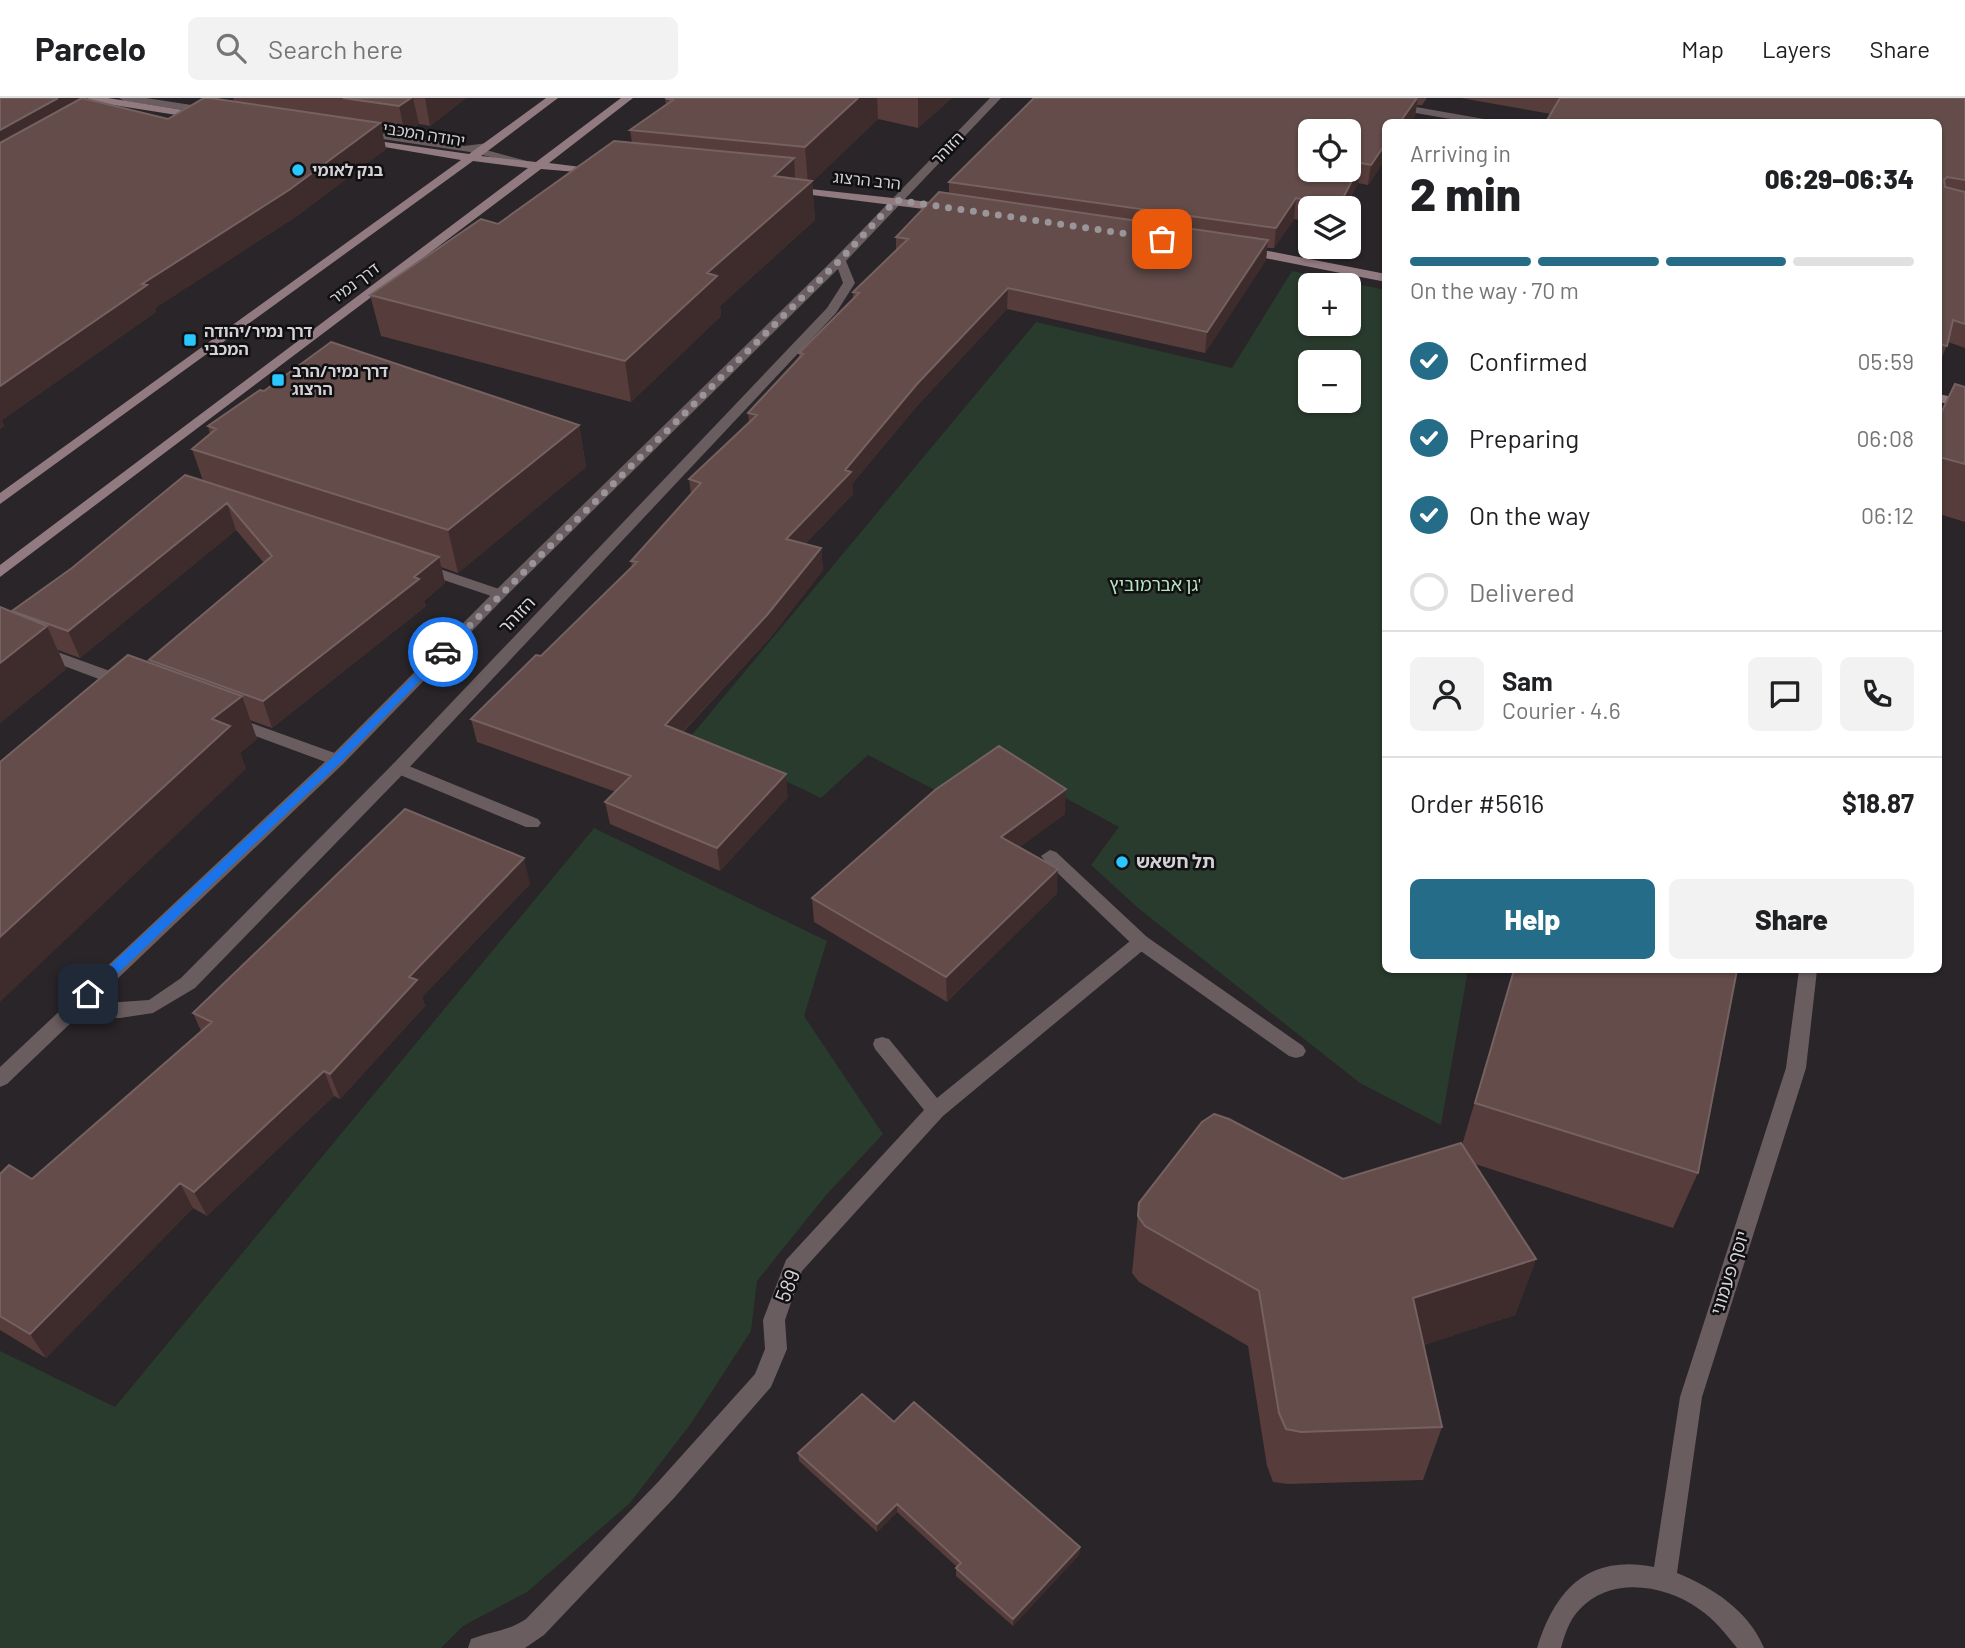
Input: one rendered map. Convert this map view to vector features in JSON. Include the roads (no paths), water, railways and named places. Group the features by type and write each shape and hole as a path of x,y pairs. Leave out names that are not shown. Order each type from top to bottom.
{"main road":[{"path":"88,98 122,99 222,116"},
{"name":"דרך נמיר","path":"0,500 553,98"},
{"name":"דרך נמיר","path":"0,572 628,98"},
{"name":"יהודה המכבי","path":"344,134 477,151 507,162 539,166"},
{"path":"539,166 614,173"},
{"name":"הרב הרצוג","path":"775,189 896,200 965,210"},
{"path":"1227,248 1382,277"},
{"path":"1942,399 1965,404"}],"street":[{"name":"הזוהר","path":"0,1079 337,760 500,594 840,260 996,98"},
{"path":"1346,98 1467,119"},
{"path":"105,110 122,99"},
{"path":"477,151 539,166"},
{"name":"הזוהר","path":"69,1012 120,1011 152,1006 188,983 399,768 832,310 849,283 840,260"},
{"path":"409,564 500,594"},
{"path":"20,644 147,690"},
{"path":"210,713 337,760"},
{"path":"399,768 532,823"},
{"path":"1050,856 1141,942 1296,1051"},
{"name":"589","path":"480,1648 490,1644 513,1642 535,1628 666,1490 763,1380 776,1349 774,1321 793,1266 936,1110 1141,942"},
{"name":"יוסף פעמוני","path":"1664,1580 1691,1396 1796,1068 1808,973"},
{"path":"882,1044 936,1110"},
{"path":"1549,1648 1553,1626 1570,1599 1596,1582 1628,1575 1664,1580 1699,1595 1730,1619 1752,1648"}],"place":[{"name":"בנק לאומי","path":"298,170"},
{"name":"דרך נמיר/יהודה המכבי","path":"190,340"},
{"name":"דרך נמיר/הרב הרצוג","path":"278,380"},
{"name":"תל חשאש","path":"1122,862"}],"park label":[{"name":"גן אברמוביץ'","path":"1155,585"}]}
